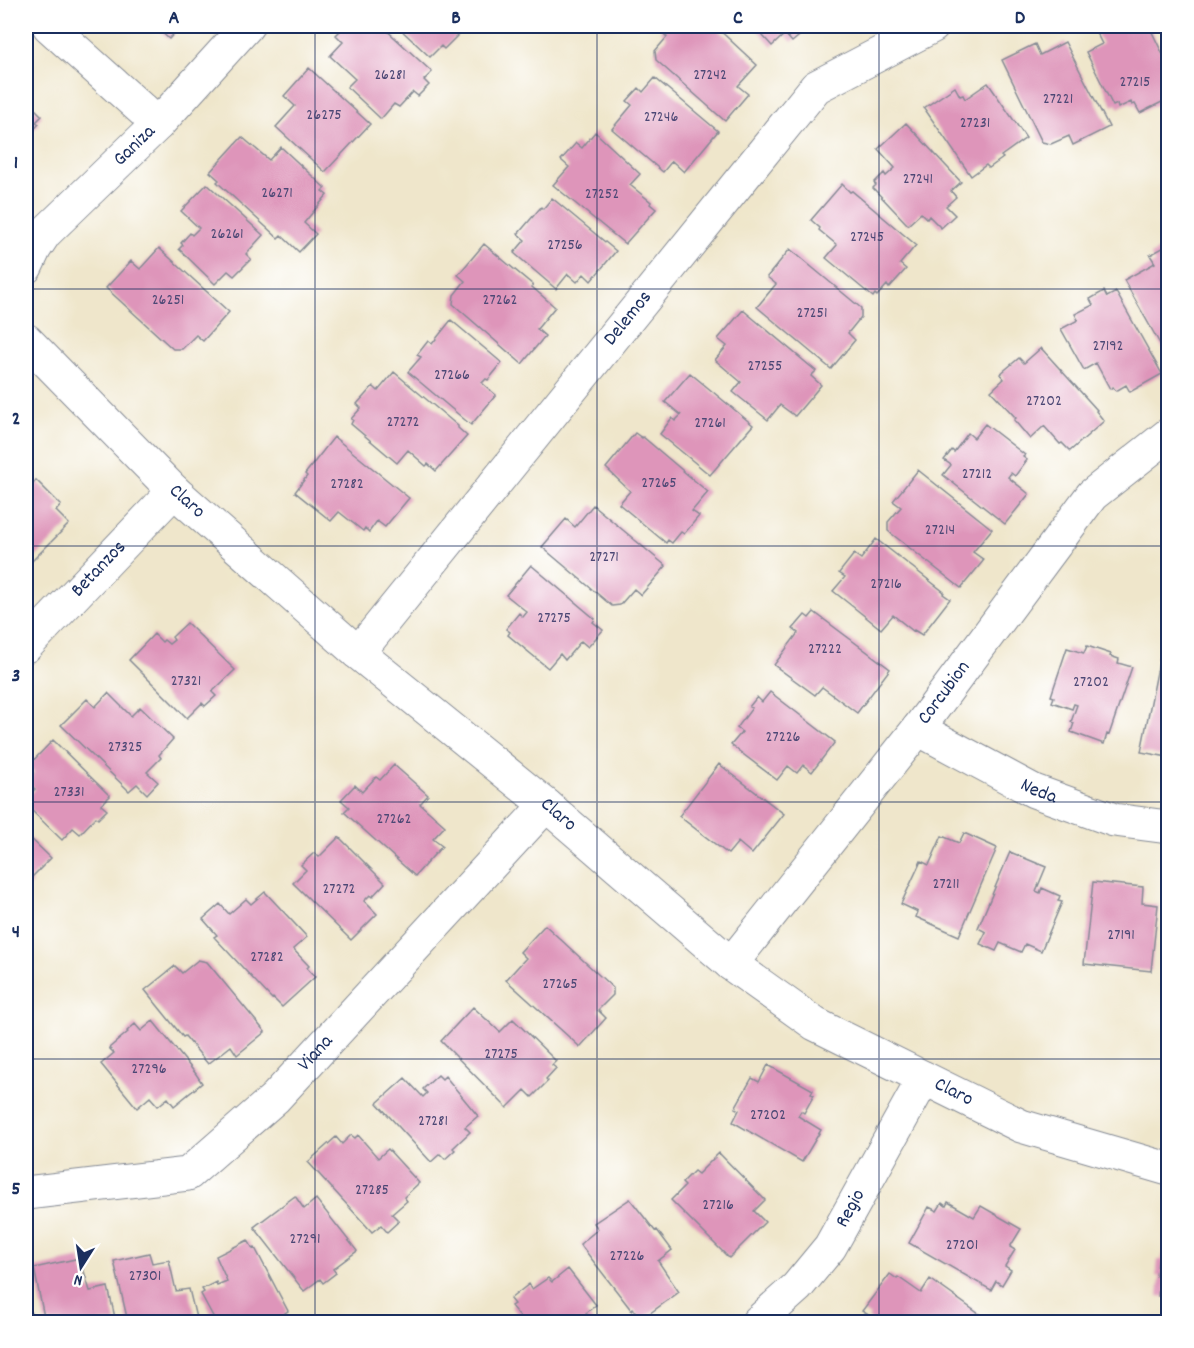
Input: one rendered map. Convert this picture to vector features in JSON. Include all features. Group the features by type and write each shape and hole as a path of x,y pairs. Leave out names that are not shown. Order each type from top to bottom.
{"street":[{"path":"49,26 158,123"},
{"name":"Ganiza","path":"26,267 45,233 158,123 247,26"},
{"name":"Delemos","path":"358,653 816,87 933,26"},
{"name":"Claro","path":"26,340 174,491 358,653 546,805 731,964 815,1024 1021,1126 1168,1169"},
{"name":"Corcubion","path":"731,964 918,729 1092,495 1168,435"},
{"name":"Betanzos","path":"26,646 174,491"},
{"name":"Neda","path":"918,729 1034,791 1114,820 1168,827"},
{"name":"Viana","path":"26,1193 188,1174 275,1098 546,805"},
{"name":"Regio","path":"758,1323 797,1287 830,1247 924,1078"}],"building":[{"path":"155,26 181,26 169,39"},
{"path":"345,26 382,26 432,72 424,80 429,85 418,96 413,92 399,107 394,104 381,119 347,87 355,79 330,56 343,42 336,35"},
{"path":"397,26 467,26 444,49 441,46 430,57"},
{"path":"664,26 715,26 757,65 738,86 748,94 725,121 656,60 655,51 667,37 660,30"},
{"path":"754,26 811,26 792,42 785,34 772,46"},
{"path":"1093,26 1149,26 1168,65 1168,99 1140,113 1135,104 1132,105 1131,102 1118,108 1117,104 1113,106 1086,52 1102,44"},
{"path":"1160,26 1168,26 1168,43"},
{"path":"1065,42 1109,127 1073,145 1069,136 1051,144 1042,142 1002,60 1035,44 1040,55"},
{"path":"309,68 370,124 325,172 276,127 295,106 284,96"},
{"path":"655,78 718,131 684,172 672,161 663,172 612,129 632,105 627,101 639,88 643,92"},
{"path":"988,83 1026,138 989,168 986,165 971,176 924,108 955,87 960,96 963,95 965,99"},
{"path":"26,100 42,116 36,122 39,124 26,138"},
{"path":"906,123 961,182 951,191 956,197 946,206 955,215 941,228 929,216 927,219 921,213 908,225 873,188 876,185 874,183 884,173 886,176 895,168 878,149"},
{"path":"595,132 640,174 630,185 656,209 625,244 553,185 569,167 561,160 576,143 582,148"},
{"path":"242,137 269,160 281,147 325,188 322,191 327,195 304,223 316,234 299,252 281,235 278,238 217,182 219,180 210,172"},
{"path":"26,149 32,155 26,162"},
{"path":"207,184 263,235 246,254 251,259 234,276 228,271 215,284 179,249 190,233 192,235 199,228 181,211"},
{"path":"842,184 916,245 900,264 906,269 889,288 887,285 877,296 875,294 873,297 826,258 837,245 811,220"},
{"path":"552,198 616,251 591,281 584,274 577,282 568,274 556,289 514,253 525,240 518,234 541,207 543,209"},
{"path":"484,244 533,285 532,287 555,307 537,329 545,336 522,364 453,304 454,295 465,281 458,275"},
{"path":"1168,245 1168,358 1124,280 1155,263 1150,255"},
{"path":"159,248 229,312 203,341 196,335 182,349 173,349 106,288 131,261 140,269"},
{"path":"790,249 861,308 861,317 848,333 855,340 831,369 757,307 776,284 767,277"},
{"path":"1104,291 1107,297 1116,292 1162,374 1130,392 1126,385 1116,391 1113,387 1110,389 1096,363 1084,370 1061,329 1078,320 1075,314 1093,305 1090,299"},
{"path":"743,310 816,371 811,376 821,385 795,416 780,405 768,420 733,392 741,382 715,360 727,346 718,339"},
{"path":"451,320 502,363 488,380 482,383 496,395 471,425 408,372 421,357 417,355 428,341 432,344"},
{"path":"1041,348 1097,410 1104,421 1070,451 1062,443 1060,444 1044,426 1030,439 1014,420 1016,418 991,391 1004,379 1000,374 1019,358 1024,363"},
{"path":"394,372 467,436 436,471 428,464 426,466 408,450 397,463 351,424 353,420 351,419 361,408 357,404 373,386 378,391"},
{"path":"690,373 753,425 710,475 660,434 672,418 675,421 681,415 665,402"},
{"path":"985,424 1025,455 1023,457 1027,460 1015,476 1011,473 1008,477 1029,494 1005,524 943,475 951,465 944,460 952,450 954,452 968,433 974,438"},
{"path":"635,433 643,437 708,492 692,511 699,516 684,534 681,532 672,543 668,540 666,543 619,504 630,491 606,468"},
{"path":"334,437 409,498 385,527 377,521 369,532 365,528 363,531 339,512 331,521 295,492 307,476 305,474"},
{"path":"918,470 992,529 973,552 984,560 961,588 888,531 888,522 901,507 893,501"},
{"path":"26,477 33,484 36,480 61,505 56,511 69,524 31,562 26,557"},
{"path":"593,505 666,566 641,595 634,589 620,605 612,606 542,547 566,519 575,527"},
{"path":"876,539 950,599 922,635 913,631 893,615 881,629 833,591 845,577 839,573 854,554 861,559"},
{"path":"531,565 595,619 593,622 603,630 588,647 581,641 565,660 560,654 548,668 508,635 510,632 506,629 519,613 523,617 527,612 506,595"},
{"path":"814,612 890,669 857,713 822,687 815,695 774,665 798,633 793,629 805,615 809,618"},
{"path":"187,623 235,670 212,692 216,696 205,706 202,703 187,718 129,660 154,634 162,642 164,640 169,644 174,640 172,637"},
{"path":"1087,646 1111,654 1110,656 1119,659 1118,663 1132,667 1104,744 1071,732 1074,723 1071,722 1077,705 1074,704 1072,709 1052,702 1054,697 1051,696 1067,648 1084,653"},
{"path":"1160,657 1168,658 1168,757 1141,752"},
{"path":"770,692 835,742 812,772 803,765 797,773 788,766 777,780 731,745 742,732 737,728 752,708 749,707 757,697 762,702"},
{"path":"108,693 131,716 140,707 173,739 159,755 161,758 147,772 158,782 147,794 137,784 129,791 61,725 87,699 95,707"},
{"path":"53,740 110,796 101,805 107,810 98,819 96,817 80,834 73,828 62,840 26,805 26,799 35,789 26,781 34,773 27,767"},
{"path":"719,764 784,814 752,854 738,842 728,854 679,816"},
{"path":"394,765 428,795 420,804 445,826 433,839 442,846 415,876 344,812 349,807 341,800 355,785 362,792 376,777 380,780"},
{"path":"964,833 997,848 959,936 916,917 918,912 901,904 921,861 929,865 942,836 959,843"},
{"path":"26,834 51,858 29,880 32,883 26,890"},
{"path":"339,837 385,883 372,897 370,895 364,901 377,914 351,940 293,883 306,870 301,865 314,853 319,857"},
{"path":"1010,852 1046,867 1036,891 1040,893 1042,888 1060,896 1058,901 1062,902 1041,951 1025,944 1021,952 1000,943 996,951 980,944 986,932 978,928"},
{"path":"1093,882 1143,887 1142,903 1158,905 1151,971 1084,964"},
{"path":"265,892 307,937 293,949 309,966 307,968 315,977 282,1007 214,937 217,935 203,919 220,904 229,914 246,899 251,904"},
{"path":"545,925 613,988 613,995 598,1010 606,1018 580,1047 506,980 526,958 520,952"},
{"path":"198,960 207,962 265,1032 237,1055 231,1046 208,1064 145,990 175,966 182,973"},
{"path":"473,1007 500,1032 513,1019 556,1061 552,1065 556,1068 546,1079 548,1081 532,1097 525,1090 507,1108 441,1041"},
{"path":"153,1021 202,1083 174,1106 168,1098 158,1106 150,1097 137,1108 101,1064 114,1053 109,1048 135,1024 141,1031"},
{"path":"768,1065 813,1090 811,1094 814,1095 804,1113 801,1111 798,1116 821,1130 802,1162 733,1122 739,1110 735,1108 752,1078 759,1082"},
{"path":"438,1075 442,1079 445,1076 478,1116 465,1127 470,1132 453,1148 455,1150 445,1159 440,1154 431,1162 377,1103 405,1078 423,1097 427,1093 423,1089"},
{"path":"351,1135 355,1138 358,1135 378,1158 388,1149 419,1183 404,1197 407,1201 392,1214 399,1221 387,1232 381,1225 372,1232 308,1162 336,1137 342,1144"},
{"path":"719,1153 765,1200 754,1211 765,1222 729,1258 671,1200 685,1186 682,1183 694,1171 698,1174"},
{"path":"295,1196 304,1209 316,1199 357,1251 333,1269 336,1273 323,1283 320,1279 304,1291 254,1227"},
{"path":"630,1199 672,1250 658,1261 679,1292 642,1319 633,1309 632,1311 580,1244 598,1229 594,1223"},
{"path":"948,1202 974,1217 981,1206 1021,1229 1010,1247 1015,1250 1005,1266 1011,1270 1002,1285 996,1281 991,1290 909,1243 929,1207 937,1211 942,1203 946,1206"},
{"path":"1165,1230 1168,1230 1168,1297 1158,1296 1160,1277 1156,1276 1158,1260 1162,1260"},
{"path":"248,1240 253,1249 255,1248 288,1311 285,1313 291,1322 216,1322 201,1294 204,1292 202,1289 216,1282 217,1285 227,1281 216,1256"},
{"path":"149,1253 152,1263 169,1260 176,1291 189,1289 197,1322 128,1322 114,1261"},
{"path":"80,1258 90,1291 108,1287 116,1322 45,1322 34,1268"},
{"path":"568,1269 596,1305 586,1313 593,1322 524,1322 511,1306 514,1304 510,1299 529,1284 532,1289 548,1278 552,1282"},
{"path":"890,1274 921,1293 930,1279 979,1314 977,1317 985,1322 873,1322 868,1319 870,1316 862,1311"},
{"path":"26,1293 33,1322 26,1322"}]}
